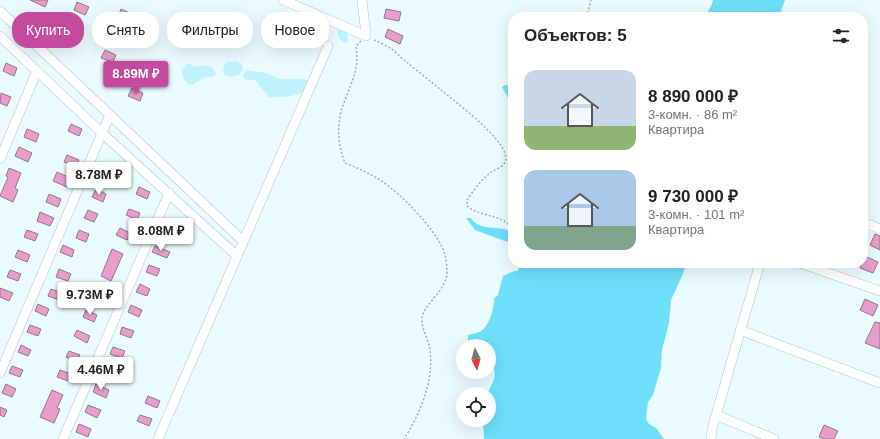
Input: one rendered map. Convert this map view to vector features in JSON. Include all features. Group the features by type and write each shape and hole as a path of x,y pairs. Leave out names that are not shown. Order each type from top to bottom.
{"street":[{"path":"283,0 366,36 362,0"},
{"path":"0,11 243,241"},
{"path":"0,36 102,133 237,256"},
{"path":"158,439 327,48"},
{"path":"0,159 37,71"},
{"path":"0,373 110,115"},
{"path":"64,439 168,193"},
{"path":"868,224 880,228"},
{"path":"711,439 716,415 759,268"},
{"path":"814,268 880,291"},
{"path":"740,330 880,383"},
{"path":"716,415 774,439"}],"path":[{"path":"588,12 591,0"},
{"path":"404,439 418,414 430,374 430,349 422,319 424,312 442,288 447,274 446,259 443,248 438,239 408,204 382,182 345,163 343,159 339,143 339,120 345,99 356,71 356,46 366,36 391,48 489,130 504,151 506,162 486,176 478,185 467,200 467,206 481,214 503,220 508,224"}],"shaded area":[{"path":"338,26 347,31 348,42 345,43 339,38 337,34"},
{"path":"237,61 241,63 243,69 242,72 231,77 225,76 223,72 224,66 227,62"},
{"path":"186,64 191,64 194,67 208,65 213,68 216,74 212,77 205,77 193,85 188,84 181,72"},
{"path":"246,70 266,73 280,79 305,79 308,81 308,88 299,94 285,97 269,97 255,80 247,80 243,77"}],"water":[{"path":"713,0 785,0 781,12 708,12"},
{"path":"505,85 508,86 508,98 502,87"},
{"path":"466,218 471,218 474,222 481,226 508,230 508,242 475,230"},
{"path":"519,268 685,268 671,300 669,323 662,350 661,368 653,395 648,402 646,419 649,424 656,428 664,439 484,439 483,427 496,427 496,387 490,387 494,379 496,379 496,339 468,339 468,335 481,331 487,325 491,316 494,298 498,295 503,276 517,271"}],"building":[{"path":"30,0 48,0 45,7"},
{"path":"77,2 89,7 85,15 84,12 74,10"},
{"path":"121,9 128,12 120,12"},
{"path":"386,9 401,12 399,21 384,18"},
{"path":"388,29 403,36 400,44 385,37"},
{"path":"105,50 116,55 113,62 101,58"},
{"path":"6,63 17,68 14,76 3,71"},
{"path":"141,65 152,70 149,78 138,73"},
{"path":"132,88 143,93 140,101 128,96"},
{"path":"1,93 11,97 7,106 0,103"},
{"path":"71,124 82,129 79,136 68,131"},
{"path":"27,129 39,134 36,142 24,137"},
{"path":"19,147 32,153 28,162 15,156"},
{"path":"67,155 79,160 76,167 64,162"},
{"path":"100,162 111,166 108,173 97,169"},
{"path":"9,168 21,173 15,188 18,190 13,202 0,196 8,177 6,176"},
{"path":"57,172 70,178 67,187 53,181"},
{"path":"139,187 150,192 147,199 136,194"},
{"path":"96,189 106,194 103,202 92,197"},
{"path":"49,194 61,199 58,207 46,202"},
{"path":"129,209 140,213 137,220 126,215"},
{"path":"88,210 98,214 94,222 84,218"},
{"path":"40,212 54,218 50,226 37,221"},
{"path":"169,221 180,226 175,238 163,233"},
{"path":"120,228 130,233 127,240 116,235"},
{"path":"27,230 38,234 35,241 24,237"},
{"path":"79,230 89,234 86,242 76,238"},
{"path":"875,234 880,236 880,250 870,245"},
{"path":"63,245 74,250 72,257 60,252"},
{"path":"155,246 170,252 167,258 152,252"},
{"path":"112,249 123,254 111,281 101,276"},
{"path":"18,250 30,255 27,262 15,257"},
{"path":"868,257 878,262 873,273 860,268 868,268"},
{"path":"149,265 160,269 157,276 146,272"},
{"path":"59,269 71,274 68,281 56,277"},
{"path":"10,270 21,274 18,281 7,277"},
{"path":"140,284 150,289 147,296 136,292"},
{"path":"0,288 13,293 9,301 0,297"},
{"path":"94,288 106,293 102,301 91,296"},
{"path":"51,289 62,293 59,300 48,296"},
{"path":"865,299 878,305 873,316 860,310"},
{"path":"38,304 49,309 46,316 35,311"},
{"path":"131,305 142,310 139,317 128,312"},
{"path":"86,310 97,315 94,322 83,317"},
{"path":"875,322 880,323 880,349 865,343"},
{"path":"30,325 41,329 38,336 27,332"},
{"path":"122,327 134,331 131,338 120,334"},
{"path":"77,330 90,336 87,343 74,336"},
{"path":"21,345 31,350 28,356 18,352"},
{"path":"113,347 125,351 122,358 110,354"},
{"path":"69,351 80,355 77,362 66,357"},
{"path":"12,366 23,370 20,377 9,373"},
{"path":"105,366 116,371 113,378 102,373"},
{"path":"60,370 71,374 68,381 57,377"},
{"path":"6,384 16,389 12,397 2,393"},
{"path":"96,384 109,390 106,398 93,392"},
{"path":"52,390 63,395 57,408 60,409 54,423 40,417"},
{"path":"148,396 160,401 157,408 145,403"},
{"path":"88,405 101,410 97,418 85,412"},
{"path":"0,407 7,410 4,417 0,415"},
{"path":"140,415 152,419 149,426 137,421"},
{"path":"79,424 91,429 88,437 76,432"},
{"path":"824,425 838,431 834,439 819,437"}]}
